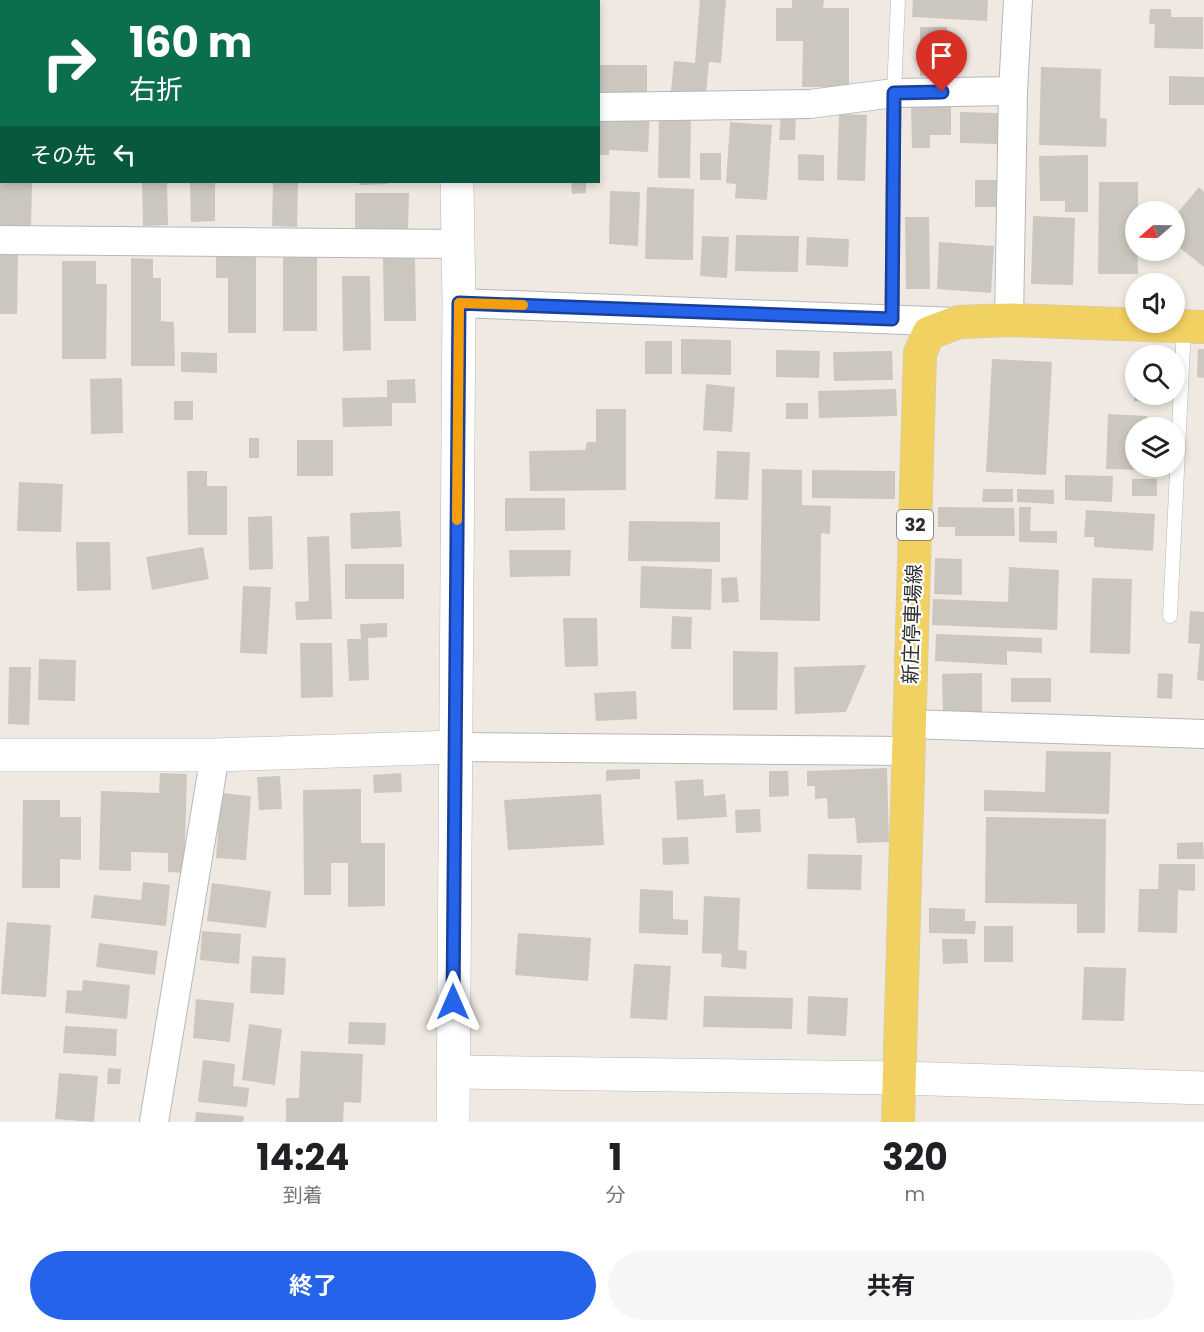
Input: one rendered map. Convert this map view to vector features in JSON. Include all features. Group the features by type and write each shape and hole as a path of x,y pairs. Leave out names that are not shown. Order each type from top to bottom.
{"main road":[{"name":"新庄停車場線","path":"898,1122 921,353 929,333 958,322 1009,320 1194,326"}],"street":[{"path":"1009,320 1013,91 1018,0"},
{"path":"600,107 810,104 894,93 1013,91"},
{"path":"453,1122 459,303 457,183"},
{"path":"0,240 458,244"},
{"path":"459,303 958,322"},
{"path":"0,755 215,755 908,737 1204,734"},
{"path":"154,1122 215,755"},
{"path":"453,1072 901,1078 1204,1088"}],"lane":[{"path":"892,319 894,93 898,0"},
{"path":"1170,616 1194,326"}],"building":[{"path":"700,0 726,0 721,63 709,62 706,94 671,91 674,61 695,63"},
{"path":"792,0 824,0 823,8 849,8 849,87 802,87 803,41 776,41 776,8 792,8"},
{"path":"913,0 988,0 987,21 912,17"},
{"path":"1150,9 1171,9 1171,17 1203,17 1203,49 1154,48 1155,24 1149,24"},
{"path":"920,27 947,27 947,76 920,76"},
{"path":"600,65 647,65 647,93 600,92"},
{"path":"1041,67 1101,69 1100,118 1107,119 1106,147 1039,145"},
{"path":"1169,76 1204,77 1204,105 1169,105"},
{"path":"911,105 951,105 951,135 930,135 930,148 912,148"},
{"path":"600,111 650,113 648,152 609,150 609,155 600,155"},
{"path":"960,112 999,113 998,144 960,143"},
{"path":"659,113 691,113 690,178 658,178"},
{"path":"781,113 796,114 795,140 779,140"},
{"path":"839,114 867,115 865,181 837,180"},
{"path":"730,122 772,125 767,200 735,198 736,184 726,183"},
{"path":"700,153 721,153 721,180 700,180"},
{"path":"798,154 824,155 824,181 798,180"},
{"path":"1088,155 1088,212 1065,212 1065,201 1040,201 1039,156"},
{"path":"975,180 1000,180 1001,207 975,207"},
{"path":"1099,182 1138,182 1138,201 1125,201 1125,261 1138,261 1138,273 1098,274"},
{"path":"0,183 32,183 31,229 0,228"},
{"path":"142,183 167,183 168,225 143,226"},
{"path":"190,183 215,183 215,221 191,222"},
{"path":"273,183 298,183 297,227 272,226"},
{"path":"359,183 387,183 387,184 359,185"},
{"path":"571,183 586,183 586,193 572,194"},
{"path":"647,187 694,189 693,260 645,259"},
{"path":"1199,187 1204,192 1204,267 1185,252 1185,204"},
{"path":"610,191 640,192 638,246 609,244"},
{"path":"355,193 409,193 408,229 355,229"},
{"path":"1033,216 1075,218 1073,285 1031,284"},
{"path":"905,217 929,217 930,289 906,289"},
{"path":"736,235 799,236 798,272 735,271"},
{"path":"702,236 729,237 727,278 700,276"},
{"path":"807,237 849,239 848,267 806,265"},
{"path":"939,242 994,246 991,293 937,289"},
{"path":"0,251 18,252 17,314 0,314"},
{"path":"283,253 317,253 317,331 283,331"},
{"path":"415,255 416,321 384,321 383,256"},
{"path":"216,256 256,256 256,333 228,333 228,278 216,278"},
{"path":"131,258 153,259 153,278 161,278 161,321 174,322 175,366 131,366"},
{"path":"62,261 96,261 96,284 107,284 106,359 62,359"},
{"path":"342,276 370,276 371,350 343,351"},
{"path":"681,339 731,340 731,375 681,374"},
{"path":"645,341 672,341 672,374 645,374"},
{"path":"1198,349 1204,349 1204,378 1197,377"},
{"path":"776,350 820,351 819,378 776,377"},
{"path":"892,351 893,380 834,381 833,352"},
{"path":"181,352 217,353 217,373 181,372"},
{"path":"992,359 1052,362 1046,475 986,472"},
{"path":"122,378 123,433 91,434 90,379"},
{"path":"415,379 416,403 392,403 392,426 343,427 342,398 387,397 387,380"},
{"path":"706,384 735,387 732,432 703,430"},
{"path":"896,389 897,416 819,418 818,391"},
{"path":"174,401 193,401 193,420 174,420"},
{"path":"786,403 808,403 808,419 786,419"},
{"path":"596,409 626,409 626,490 530,491 529,451 585,450 587,442 596,442"},
{"path":"1108,414 1147,416 1125,417 1125,469 1106,469"},
{"path":"249,438 259,438 259,458 249,458"},
{"path":"297,440 333,440 333,476 297,476"},
{"path":"717,451 750,452 748,500 715,499"},
{"path":"762,469 802,470 802,505 831,506 830,534 821,533 820,621 760,620"},
{"path":"812,470 895,471 895,499 812,498"},
{"path":"187,471 207,471 207,486 227,486 227,535 188,535"},
{"path":"1065,475 1113,476 1112,502 1065,500"},
{"path":"1132,479 1157,479 1157,496 1132,496"},
{"path":"19,482 63,484 61,532 17,531"},
{"path":"983,489 1013,489 1013,502 982,502"},
{"path":"1017,489 1054,490 1054,504 1017,502"},
{"path":"505,498 565,498 565,530 505,531"},
{"path":"938,507 1014,508 1015,536 955,536 955,527 938,527"},
{"path":"1019,507 1031,507 1030,531 1057,531 1057,543 1019,542"},
{"path":"1086,510 1155,514 1153,551 1094,547 1094,537 1084,537"},
{"path":"400,511 402,547 351,549 350,513"},
{"path":"272,516 273,569 249,570 248,517"},
{"path":"629,521 720,522 720,562 628,561"},
{"path":"329,536 332,619 296,620 295,602 309,601 307,537"},
{"path":"76,542 110,542 111,590 77,591"},
{"path":"203,547 209,579 152,590 146,557"},
{"path":"509,550 571,550 570,576 510,577"},
{"path":"935,558 962,559 962,595 934,594"},
{"path":"345,564 404,564 404,599 345,599"},
{"path":"641,566 712,569 711,610 640,608"},
{"path":"1009,567 1059,570 1057,630 932,625 933,599 1008,602"},
{"path":"737,577 739,602 722,603 721,578"},
{"path":"1092,578 1132,579 1130,654 1090,653"},
{"path":"243,586 271,587 267,654 240,653"},
{"path":"1190,611 1204,612 1204,681 1197,680 1200,644 1188,643"},
{"path":"672,616 692,617 691,649 671,649"},
{"path":"563,618 597,618 598,666 565,667"},
{"path":"387,623 387,637 368,638 369,680 349,681 347,639 361,639 360,624"},
{"path":"936,634 1042,638 1042,653 1007,651 1007,665 935,661"},
{"path":"300,643 332,643 333,697 301,698"},
{"path":"733,651 778,652 777,710 733,710"},
{"path":"39,659 76,660 75,701 38,700"},
{"path":"866,665 846,712 795,714 794,667"},
{"path":"9,667 31,667 29,725 8,724"},
{"path":"982,673 982,716 943,717 942,674"},
{"path":"1158,673 1173,674 1172,699 1157,698"},
{"path":"1011,678 1051,678 1051,702 1011,702"},
{"path":"636,691 637,719 596,721 594,693"},
{"path":"1046,751 1111,752 1109,814 984,811 984,790 1045,792"},
{"path":"887,768 889,842 857,843 855,818 828,819 827,798 815,799 815,786 807,786 807,771"},
{"path":"640,769 640,779 606,781 606,770"},
{"path":"769,771 788,771 789,796 769,797"},
{"path":"160,773 187,774 184,873 168,872 168,853 131,852 131,871 99,870 101,791 159,793"},
{"path":"401,773 402,792 374,793 373,775"},
{"path":"280,776 282,809 259,810 257,777"},
{"path":"703,779 704,796 725,794 727,817 677,820 675,781"},
{"path":"361,789 361,843 385,843 385,906 348,907 348,863 331,863 331,895 304,895 303,790"},
{"path":"221,793 251,796 246,860 216,858"},
{"path":"601,794 604,845 508,850 504,800"},
{"path":"23,800 60,800 60,817 81,817 81,860 60,859 60,888 22,888"},
{"path":"760,809 761,832 736,833 735,810"},
{"path":"986,817 1106,819 1105,933 1077,933 1077,904 985,903"},
{"path":"688,837 689,864 663,865 662,838"},
{"path":"1203,842 1204,859 1177,859 1177,843"},
{"path":"808,854 862,855 861,890 807,889"},
{"path":"1159,864 1195,864 1195,891 1178,890 1177,933 1138,932 1139,889 1158,889"},
{"path":"143,882 170,885 166,926 91,918 94,895 141,900"},
{"path":"212,883 271,891 266,928 207,921"},
{"path":"640,889 673,891 673,919 688,920 688,935 639,933"},
{"path":"704,896 740,898 738,950 747,951 746,969 721,967 722,954 702,953"},
{"path":"929,908 965,909 965,921 976,921 975,934 929,933"},
{"path":"7,922 51,925 46,997 1,994"},
{"path":"984,926 1013,926 1013,962 984,962"},
{"path":"202,931 241,934 239,964 200,960"},
{"path":"518,933 591,938 588,981 515,975"},
{"path":"942,939 967,939 968,963 943,964"},
{"path":"99,943 158,951 155,975 96,967"},
{"path":"252,956 286,958 284,995 250,993"},
{"path":"634,964 671,966 667,1020 630,1018"},
{"path":"1084,967 1126,968 1124,1021 1082,1020"},
{"path":"83,980 130,985 127,1019 65,1013 67,990 82,991"},
{"path":"704,996 793,998 792,1029 703,1027"},
{"path":"808,996 848,998 846,1036 807,1034"},
{"path":"196,999 234,1003 230,1042 193,1038"},
{"path":"349,1022 386,1023 385,1045 348,1044"},
{"path":"249,1024 282,1029 275,1085 242,1080"},
{"path":"65,1026 117,1029 116,1056 63,1053"},
{"path":"301,1051 363,1054 361,1103 344,1102 343,1122 286,1122 286,1098 299,1098"},
{"path":"203,1060 235,1064 233,1086 249,1088 247,1107 198,1102"},
{"path":"108,1068 121,1069 120,1084 107,1084"},
{"path":"59,1073 98,1076 94,1122 55,1119"},
{"path":"196,1112 244,1116 243,1122 195,1122"}],"slow traffic":[{"path":"457,520 459,303 523,305"}],"route":[{"path":"453,1002 459,303 892,319 894,93 942,92"}]}
